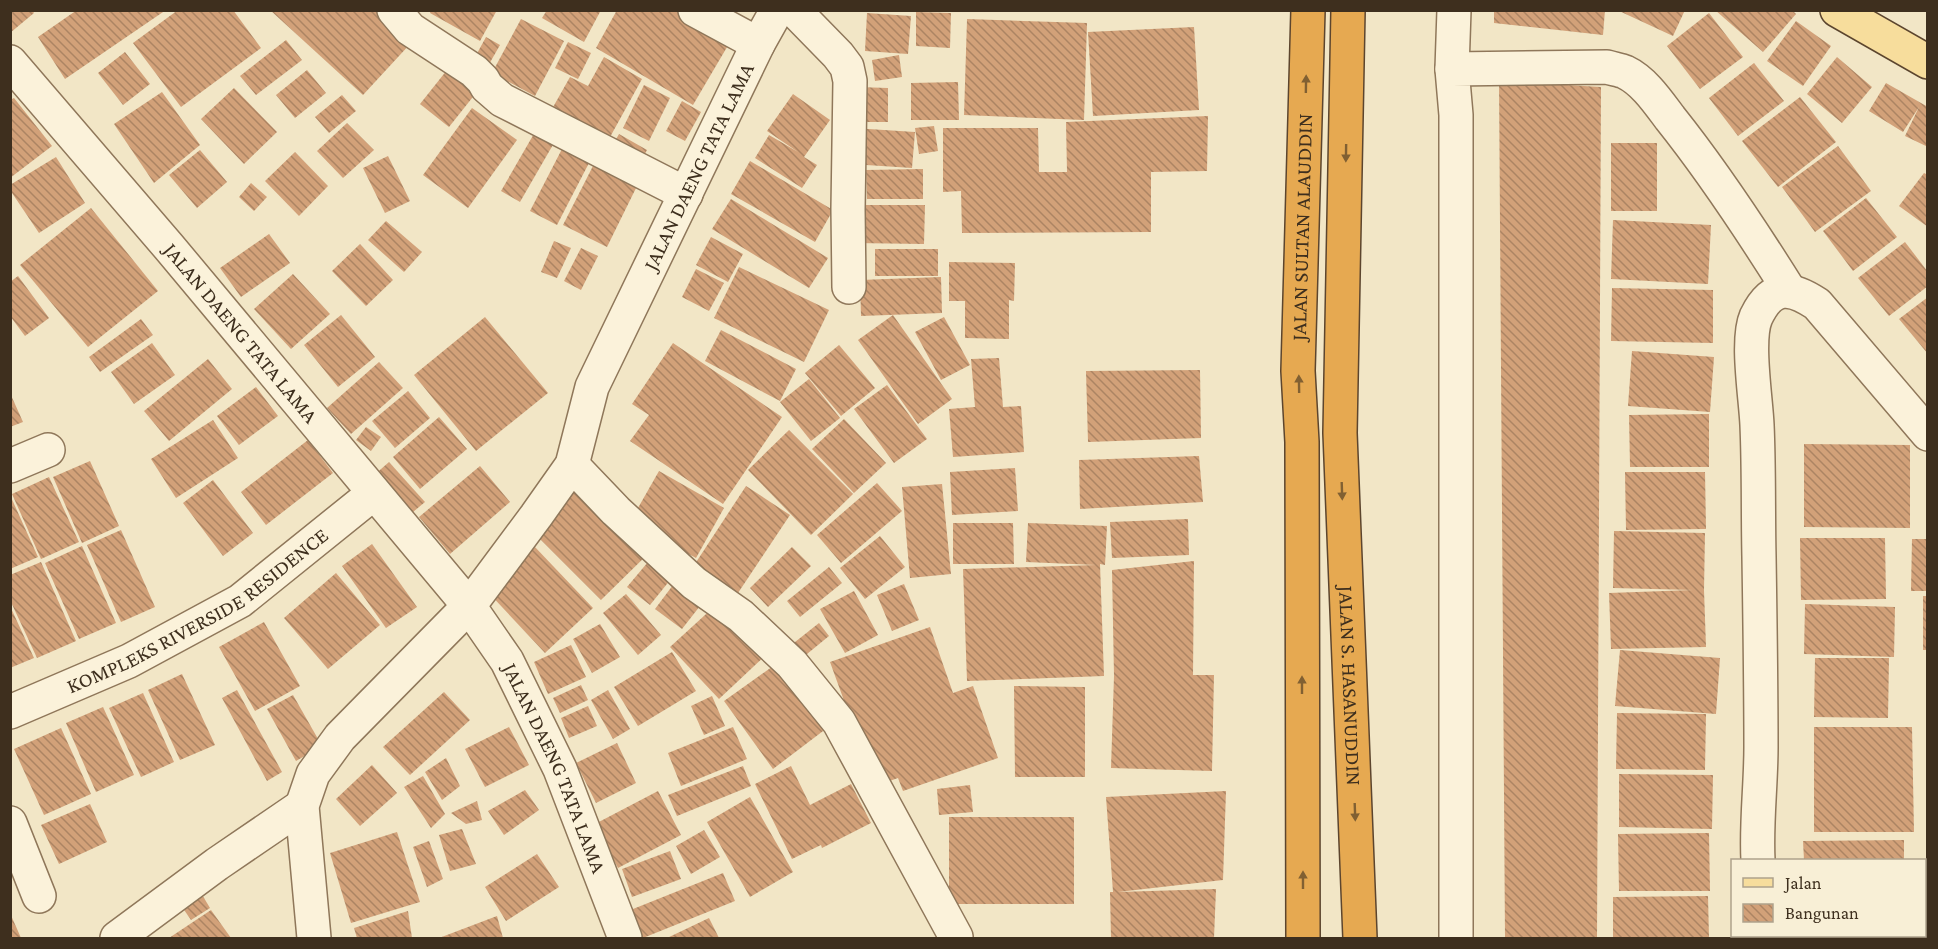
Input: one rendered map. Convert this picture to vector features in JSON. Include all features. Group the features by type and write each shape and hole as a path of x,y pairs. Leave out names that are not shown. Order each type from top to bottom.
{"highway":[{"name":"JALAN SULTAN ALAUDDIN","path":"1303,939 1302,442 1298,371 1308,10"},
{"name":"JALAN SULTAN ALAUDDIN","path":"1340,433 1348,10"},
{"name":"JALAN S. HASANUDDIN","path":"1340,433 1360,939"}],"main road":[{"path":"1837,10 1928,62"}],"street":[{"path":"393,10 410,29 474,71 486,87 502,100 686,194"},
{"path":"695,10 758,44"},
{"name":"JALAN DAENG TATA LAMA","path":"469,606 572,465 592,387 758,44 777,10"},
{"path":"794,10 838,55 847,67 850,81 849,287"},
{"path":"1454,10 1452,69 1456,115 1456,939"},
{"name":"JALAN DAENG TATA LAMA","path":"10,62 169,247 469,606 507,661 560,769 625,939"},
{"path":"1452,69 1607,67 1625,72 1654,98 1685,136 1742,216 1789,290"},
{"path":"1758,859 1761,714 1758,427 1752,344 1753,326 1769,298 1789,290 1800,293 1824,311 1928,434"},
{"path":"10,466 48,450"},
{"path":"572,465 616,511 694,583 741,616 792,664 839,722 956,937"},
{"name":"KOMPLEKS RIVERSIDE RESIDENCE","path":"10,712 129,661 240,602 374,493"},
{"path":"314,939 302,806 313,774 340,737 469,606"},
{"path":"117,939 217,864 302,806"},
{"path":"10,823 39,896"}],"building":[{"path":"10,10 32,10 34,13 10,33"},
{"path":"77,10 166,10 65,79 38,37"},
{"path":"178,10 233,10 261,48 181,107 133,43"},
{"path":"270,10 375,10 411,43 363,95"},
{"path":"431,10 497,10 480,41 430,13"},
{"path":"547,10 601,10 584,42 542,18"},
{"path":"617,10 677,10 730,42 693,105 596,48"},
{"path":"1494,10 1605,10 1603,35 1494,23"},
{"path":"1617,10 1685,10 1673,36"},
{"path":"1715,10 1792,10 1796,14 1763,52"},
{"path":"916,12 951,13 950,48 916,46"},
{"path":"867,13 911,16 908,54 865,51"},
{"path":"1709,13 1743,57 1700,89 1667,46"},
{"path":"521,19 564,41 535,96 492,73"},
{"path":"967,19 1087,23 1084,120 964,115"},
{"path":"1796,21 1831,46 1803,86 1767,61"},
{"path":"1194,27 1199,110 1093,116 1088,32"},
{"path":"486,37 500,45 488,66 474,59"},
{"path":"286,40 302,60 256,95 240,76"},
{"path":"568,42 591,53 578,79 555,68"},
{"path":"125,52 150,84 123,105 98,73"},
{"path":"899,55 902,77 875,81 872,60"},
{"path":"604,57 642,79 604,148 548,116 570,77 588,86"},
{"path":"1837,57 1872,87 1842,123 1807,94"},
{"path":"1754,63 1784,101 1738,136 1709,98"},
{"path":"451,65 480,88 449,127 420,104"},
{"path":"307,70 326,93 295,118 276,95"},
{"path":"1499,81 1601,87 1597,938 1505,938"},
{"path":"958,82 959,120 911,120 911,83"},
{"path":"1886,83 1928,107 1928,147 1905,136 1919,107 1903,132 1869,111"},
{"path":"644,85 670,98 649,141 623,128"},
{"path":"858,87 888,88 888,122 857,122"},
{"path":"234,88 277,132 244,164 201,119"},
{"path":"162,92 200,145 154,183 114,124"},
{"path":"793,94 830,120 804,157 817,165 802,188 755,158 769,135 798,152 767,131"},
{"path":"342,95 356,111 329,133 315,117"},
{"path":"1800,97 1836,142 1778,187 1742,141"},
{"path":"14,98 52,146 10,178 10,100"},
{"path":"682,101 701,112 685,141 666,131"},
{"path":"472,108 517,140 468,208 423,175"},
{"path":"1208,116 1207,171 1151,172 1151,232 962,233 961,191 943,192 943,128 1038,128 1039,172 1067,172 1066,122"},
{"path":"347,123 374,150 343,178 317,151"},
{"path":"934,126 938,151 919,154 915,128"},
{"path":"853,128 915,132 912,168 851,164"},
{"path":"535,132 554,143 520,202 501,191"},
{"path":"619,134 647,150 640,163 611,148"},
{"path":"1611,143 1657,143 1657,211 1611,211"},
{"path":"1838,146 1871,191 1815,232 1782,187"},
{"path":"563,147 590,161 557,225 530,211"},
{"path":"200,150 227,182 197,208 169,175"},
{"path":"295,152 328,186 299,216 265,181"},
{"path":"388,156 410,201 385,213 363,168"},
{"path":"56,157 85,203 39,233 10,190 10,185"},
{"path":"750,161 833,210 815,242 731,194"},
{"path":"595,162 638,184 607,247 563,225"},
{"path":"923,169 923,199 867,199 866,170"},
{"path":"1924,173 1928,175 1928,227 1899,206"},
{"path":"251,183 267,197 254,211 239,197"},
{"path":"1866,198 1897,237 1853,271 1823,231"},
{"path":"731,199 828,258 809,288 712,229"},
{"path":"853,205 925,205 924,244 853,243"},
{"path":"91,208 158,291 88,347 20,265"},
{"path":"1613,220 1711,225 1708,284 1611,279"},
{"path":"386,221 422,252 404,272 368,240"},
{"path":"269,234 290,263 241,297 220,268"},
{"path":"711,237 743,254 728,282 696,265"},
{"path":"554,241 571,248 557,278 541,272"},
{"path":"1905,242 1928,272 1928,286 1889,316 1858,278"},
{"path":"360,244 393,280 366,306 332,271"},
{"path":"581,248 598,256 581,290 564,281"},
{"path":"875,249 938,249 938,276 875,276"},
{"path":"949,262 1015,263 1014,301 1009,300 1009,339 965,338 965,301 949,301"},
{"path":"739,267 829,310 804,362 714,318"},
{"path":"696,269 724,283 709,311 682,297"},
{"path":"293,274 330,314 291,349 254,309"},
{"path":"18,276 49,318 25,336 10,316 10,282"},
{"path":"941,277 942,313 861,316 860,280"},
{"path":"1612,288 1713,290 1713,343 1611,341"},
{"path":"1928,297 1928,354 1899,319"},
{"path":"341,315 375,357 338,387 304,345"},
{"path":"893,315 952,399 918,424 858,340"},
{"path":"485,317 548,393 476,451 414,375"},
{"path":"944,317 970,365 941,380 915,332"},
{"path":"141,319 153,335 100,372 89,357"},
{"path":"721,330 796,369 780,401 705,361"},
{"path":"152,343 175,375 134,404 111,372"},
{"path":"673,343 782,417 723,504 630,441 649,415 632,404"},
{"path":"839,345 875,388 841,416 805,373"},
{"path":"1632,351 1714,357 1710,412 1628,406"},
{"path":"999,358 1003,407 1021,406 1024,452 953,457 949,409 975,407 971,359"},
{"path":"208,359 232,389 169,441 144,411"},
{"path":"379,362 403,388 351,434 327,408"},
{"path":"1200,370 1201,438 1088,442 1086,371"},
{"path":"809,379 840,418 811,441 780,402"},
{"path":"887,385 927,439 894,463 854,409"},
{"path":"256,387 278,416 239,445 217,416"},
{"path":"408,391 430,418 395,448 372,421"},
{"path":"10,393 23,422 10,427"},
{"path":"1709,414 1709,467 1630,467 1629,415"},
{"path":"439,417 467,449 420,489 393,457"},
{"path":"844,419 886,463 854,493 812,449"},
{"path":"213,420 238,458 176,498 151,459"},
{"path":"366,427 381,437 371,451 356,440"},
{"path":"789,430 853,494 811,535 748,470"},
{"path":"308,440 333,473 266,525 241,492"},
{"path":"1804,444 1910,445 1910,528 1804,527"},
{"path":"1199,456 1203,502 1080,509 1079,460"},
{"path":"90,461 119,526 82,543 53,477"},
{"path":"389,462 425,502 407,517 372,477"},
{"path":"480,466 510,502 450,554 419,517"},
{"path":"1015,468 1018,511 952,515 950,472"},
{"path":"659,471 724,508 696,558 630,522"},
{"path":"1625,472 1705,472 1706,529 1626,530"},
{"path":"49,477 79,542 41,559 12,494"},
{"path":"213,480 253,533 223,556 183,503"},
{"path":"582,483 651,551 601,600 533,532"},
{"path":"877,483 902,511 841,563 817,535"},
{"path":"942,484 951,574 910,578 902,487"},
{"path":"746,486 790,515 732,602 689,573"},
{"path":"10,495 38,557 10,569"},
{"path":"1188,519 1189,555 1112,558 1110,522"},
{"path":"953,523 1013,523 1014,564 953,564"},
{"path":"1028,523 1107,526 1105,565 1100,564 1104,676 967,681 963,569 1096,565 1026,562"},
{"path":"121,530 155,607 121,622 87,545"},
{"path":"1614,531 1705,533 1706,647 1611,649 1609,593 1693,590 1613,588"},
{"path":"880,536 905,567 865,599 840,568"},
{"path":"1800,538 1885,538 1886,599 1801,600"},
{"path":"1912,539 1928,539 1928,591 1911,591"},
{"path":"372,544 417,607 386,628 342,566"},
{"path":"82,546 116,623 79,639 45,563"},
{"path":"534,546 593,608 545,653 487,591"},
{"path":"792,547 811,566 768,607 750,588"},
{"path":"653,556 675,574 650,605 627,587"},
{"path":"1194,561 1193,675 1214,675 1212,771 1111,768 1114,676 1112,570"},
{"path":"41,562 76,641 37,658 10,600 10,575"},
{"path":"829,567 842,583 800,617 787,601"},
{"path":"336,573 380,625 328,669 284,618"},
{"path":"679,577 707,597 682,629 655,609"},
{"path":"904,584 919,620 892,631 877,595"},
{"path":"854,591 878,635 845,653 820,609"},
{"path":"626,594 661,635 638,655 603,613"},
{"path":"1923,596 1928,596 1928,650 1923,650"},
{"path":"717,604 766,655 719,699 670,647"},
{"path":"1805,604 1895,607 1894,657 1804,654"},
{"path":"10,606 34,658 10,668"},
{"path":"264,622 300,686 255,711 219,647"},
{"path":"819,623 829,636 796,663 785,650"},
{"path":"600,624 620,657 592,673 573,639"},
{"path":"930,627 953,693 973,686 998,758 903,791 898,778 875,786 830,662"},
{"path":"571,645 586,677 548,694 534,662"},
{"path":"1620,650 1720,658 1716,714 1615,706"},
{"path":"672,652 696,691 638,726 614,687"},
{"path":"1815,658 1889,658 1888,718 1814,717"},
{"path":"783,659 831,725 773,769 724,701"},
{"path":"182,674 215,745 180,760 148,690"},
{"path":"581,685 588,700 560,713 553,698"},
{"path":"1014,686 1085,687 1085,777 1015,777"},
{"path":"237,690 282,772 267,781 222,698"},
{"path":"608,690 630,729 613,739 591,700"},
{"path":"444,692 470,720 410,775 383,747"},
{"path":"143,693 174,762 141,777 109,708"},
{"path":"293,695 322,746 296,761 267,709"},
{"path":"712,696 725,726 704,735 691,706"},
{"path":"588,706 597,726 569,738 561,718"},
{"path":"103,707 134,775 96,792 66,723"},
{"path":"1617,713 1706,714 1705,770 1616,769"},
{"path":"509,727 529,765 485,787 465,749"},
{"path":"733,727 747,759 681,786 668,753"},
{"path":"1814,727 1912,727 1914,832 1814,832"},
{"path":"61,728 91,794 44,815 14,749"},
{"path":"617,743 636,783 596,803 576,763"},
{"path":"446,758 460,786 442,800 425,772"},
{"path":"372,765 397,793 360,826 336,799"},
{"path":"743,766 751,786 677,816 668,795"},
{"path":"791,766 810,805 851,784 871,823 822,848 821,845 792,859 755,784"},
{"path":"1619,774 1713,775 1712,829 1619,827"},
{"path":"423,776 445,814 431,828 404,787"},
{"path":"970,785 973,812 939,815 937,789"},
{"path":"525,790 539,810 504,835 488,811"},
{"path":"658,791 681,835 618,868 595,824"},
{"path":"1226,791 1223,880 1118,892 1216,889 1214,938 1111,938 1110,892 1113,892 1106,797"},
{"path":"750,797 793,872 750,897 707,822"},
{"path":"477,801 482,820 466,824 451,813"},
{"path":"90,804 107,842 59,864 41,825"},
{"path":"949,817 1074,817 1074,904 949,904"},
{"path":"462,829 476,864 450,871 439,835"},
{"path":"704,830 720,857 691,874 676,846"},
{"path":"397,832 420,902 351,923 330,853"},
{"path":"1709,833 1710,891 1619,891 1618,834"},
{"path":"1904,840 1904,859 1804,859 1803,841"},
{"path":"429,841 443,879 427,887 413,847"},
{"path":"670,851 681,879 632,897 622,869"},
{"path":"537,854 559,887 506,921 485,887"},
{"path":"723,873 735,901 639,938 628,911"},
{"path":"198,888 210,908 191,920 178,901"},
{"path":"1708,896 1709,938 1613,938 1613,897"},
{"path":"211,910 231,938 169,938"},
{"path":"408,911 412,938 357,938 354,928"},
{"path":"10,913 21,938 10,938"},
{"path":"497,916 503,938 439,938"},
{"path":"709,918 719,938 667,938"},
{"path":"1803,937 1873,937 1873,938"},
{"path":"1892,937 1921,937 1921,938"}]}
